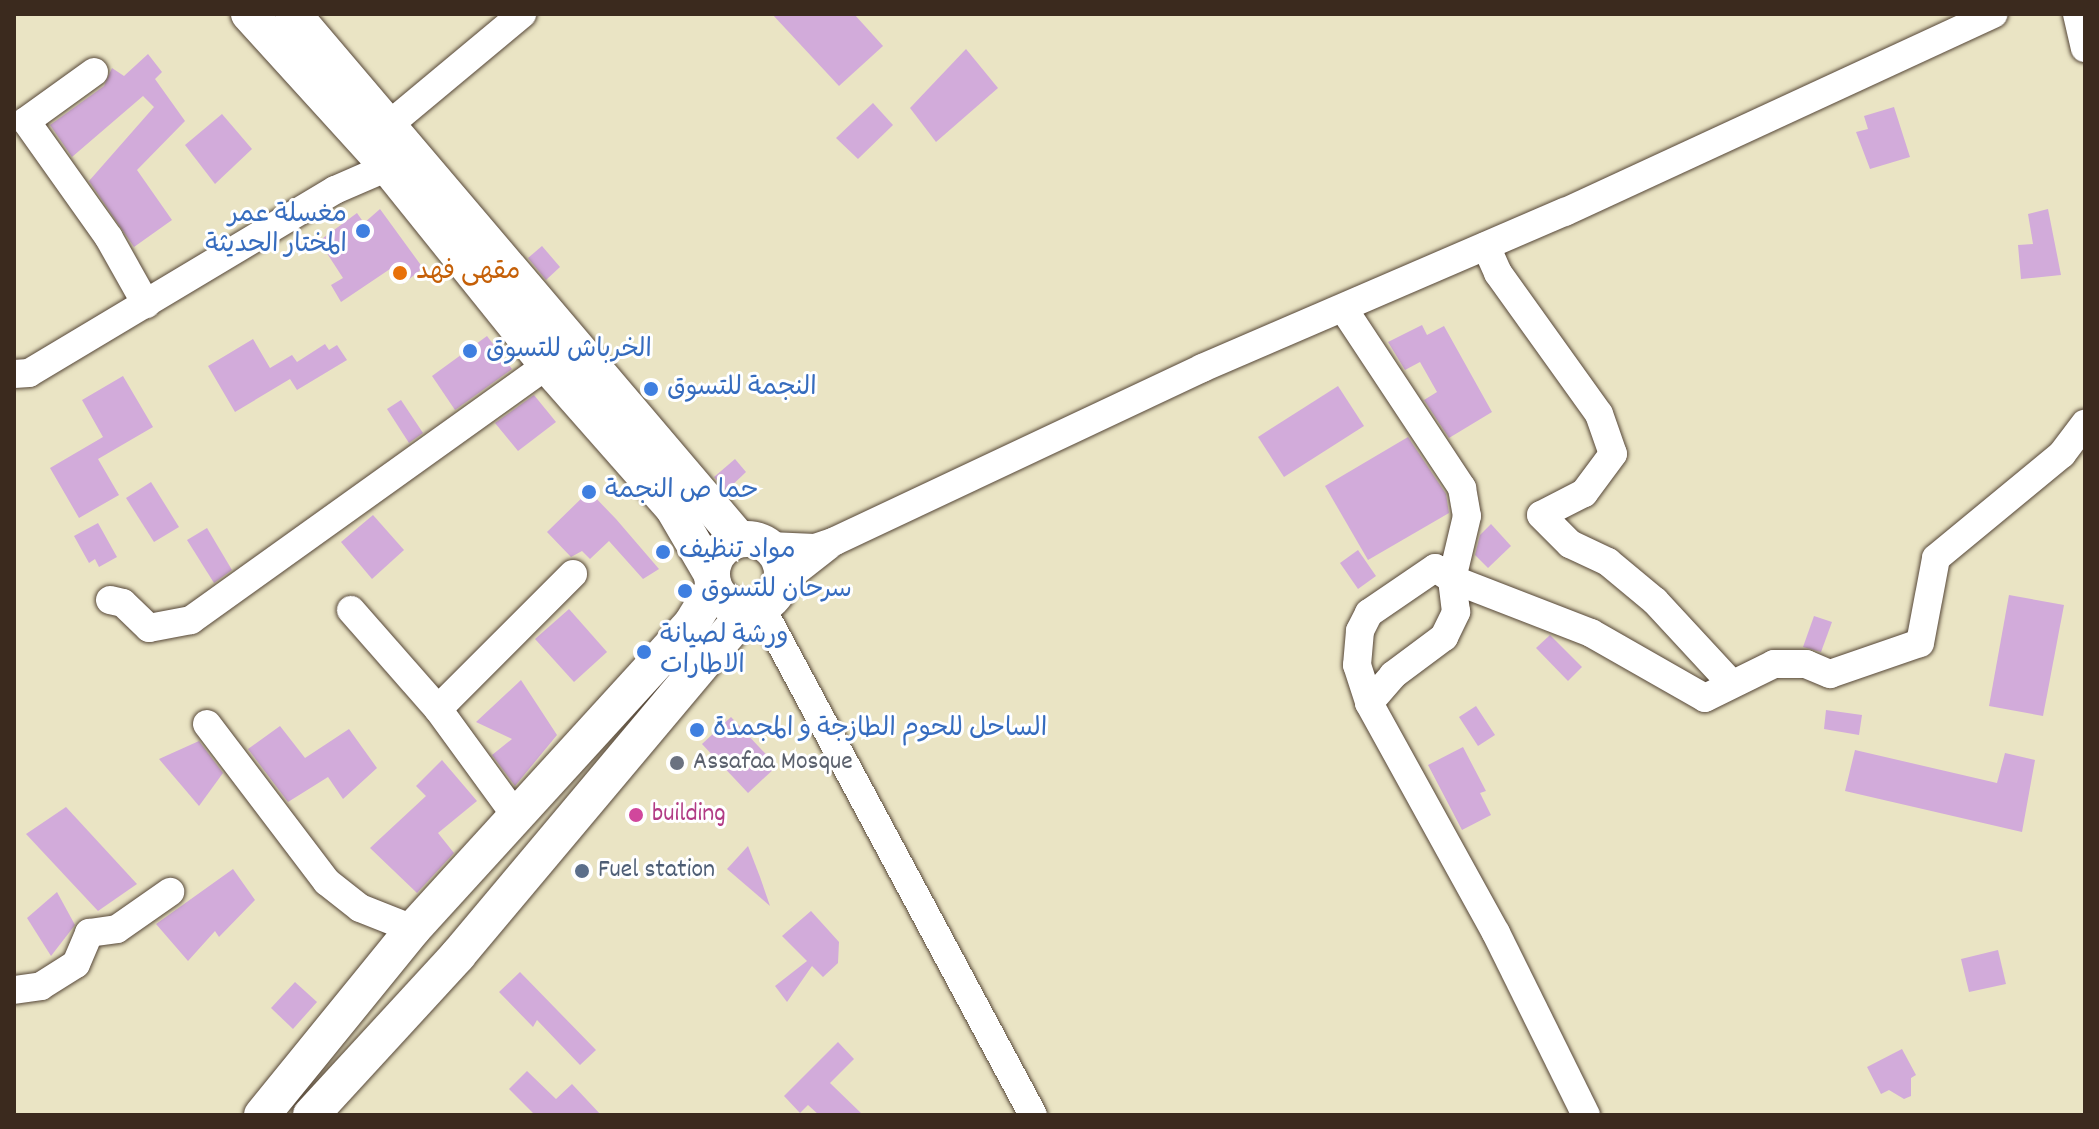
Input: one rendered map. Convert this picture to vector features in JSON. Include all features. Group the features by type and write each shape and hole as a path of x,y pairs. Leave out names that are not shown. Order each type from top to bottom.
{"main road":[{"path":"249,14 388,167 547,365 673,508 712,580 730,604 763,600"},
{"path":"293,14 754,543 781,563 763,600 458,955 311,1115"},
{"path":"262,1115 413,929 674,645 712,580 715,557 754,543"}],"street":[{"path":"390,124 522,14"},
{"path":"754,543 815,548 835,541 1994,14"},
{"path":"2077,14 2085,48"},
{"path":"94,72 20,121 109,238 146,304"},
{"path":"14,374 29,373 335,190 388,167"},
{"path":"1486,246 1498,273 1599,414 1613,454 1584,493 1541,515 1570,544 1608,562 1655,601 1731,683"},
{"path":"1343,308 1462,488 1467,516 1452,579 1456,612 1444,637 1393,675 1369,703"},
{"path":"110,600 123,603 149,628 191,620 547,365"},
{"path":"1586,1115 1496,933 1369,703 1357,665 1360,631 1369,613 1421,573 1435,568 1452,579 1591,633 1705,698 1774,664 1806,664 1830,674 1920,643 1936,558 2062,454 2085,424"},
{"path":"835,541 763,600 1033,1115"},
{"path":"438,709 573,574"},
{"path":"351,610 438,709 516,816"},
{"path":"207,724 327,882 360,908 413,929"},
{"path":"14,990 53,979 76,964 89,933 117,929 170,892"}],"building":[{"path":"772,14 854,14 883,46 839,86"},
{"path":"966,49 998,88 936,142 910,108"},
{"path":"148,54 162,72 155,79 185,121 137,170 172,220 134,247 89,181 154,107 143,96 72,157 50,125 104,86 112,68 124,76"},
{"path":"873,103 893,125 858,159 836,138"},
{"path":"1894,107 1910,157 1870,169 1856,132 1868,129 1864,116"},
{"path":"222,114 252,149 215,184 185,145"},
{"path":"380,209 423,268 403,284 393,267 341,302 331,285 343,278 319,241 357,213 364,223"},
{"path":"2048,209 2061,275 2021,279 2018,245 2033,244 2028,214"},
{"path":"542,246 560,267 546,280 528,258"},
{"path":"1422,325 1427,335 1444,326 1492,412 1449,438 1424,400 1437,392 1420,362 1405,370 1388,342"},
{"path":"487,336 512,369 455,410 432,376"},
{"path":"253,339 270,368 292,355 297,362 325,344 329,350 337,345 347,360 297,390 290,379 235,412 208,366"},
{"path":"123,376 153,427 98,459 119,495 79,518 50,468 103,437 82,400"},
{"path":"1338,386 1364,426 1284,477 1258,437"},
{"path":"534,395 556,422 518,451 495,423"},
{"path":"401,400 423,433 409,443 387,409"},
{"path":"1408,437 1446,494 1449,513 1368,560 1325,486"},
{"path":"735,459 746,472 726,491 714,477"},
{"path":"151,482 179,527 154,542 126,498"},
{"path":"589,491 659,569 643,579 609,541 590,559 582,551 571,557 547,532"},
{"path":"373,515 404,550 372,579 341,542"},
{"path":"98,523 117,557 99,567 95,559 89,563 74,536"},
{"path":"1491,524 1511,546 1488,568 1475,555 1480,535"},
{"path":"207,528 232,570 214,583 187,540"},
{"path":"1358,550 1376,576 1358,589 1340,563"},
{"path":"2009,595 2064,605 2043,716 1989,706"},
{"path":"569,609 607,652 574,682 535,639"},
{"path":"1814,616 1832,622 1821,652 1803,647"},
{"path":"1550,635 1582,667 1568,681 1536,648"},
{"path":"521,680 557,735 515,786 492,755 512,739 476,722"},
{"path":"1476,706 1495,735 1478,746 1459,717"},
{"path":"1826,710 1862,715 1859,735 1824,729"},
{"path":"731,717 777,766 748,793 702,744"},
{"path":"280,726 305,758 349,729 377,768 343,799 328,777 288,802 248,749"},
{"path":"199,741 223,773 199,806 159,759"},
{"path":"1463,747 1486,791 1480,793 1491,815 1462,830 1428,765"},
{"path":"1855,750 1997,783 2005,753 2035,760 2022,832 1845,791"},
{"path":"442,760 477,801 438,833 454,853 417,893 370,848 426,796 416,786"},
{"path":"66,807 137,884 98,911 26,834"},
{"path":"748,846 760,877 770,906 727,869"},
{"path":"233,869 255,900 219,937 215,931 188,961 156,924"},
{"path":"57,892 75,925 51,956 27,918"},
{"path":"811,911 839,942 838,963 823,977 812,966 787,1002 775,986 807,961 782,936"},
{"path":"1998,950 2006,984 1969,992 1961,959"},
{"path":"520,972 596,1050 580,1065 537,1020 533,1027 499,992"},
{"path":"295,982 317,1002 293,1029 271,1008"},
{"path":"838,1042 854,1059 830,1083 863,1115 819,1115 808,1105 800,1113 784,1096"},
{"path":"1902,1049 1916,1075 1911,1078 1911,1096 1904,1099 1889,1090 1881,1094 1867,1067"},
{"path":"527,1071 556,1099 572,1084 601,1115 535,1115 509,1089"}],"place":[{"name":"مغسلة عمر المختار الحديثة","path":"363,231"},
{"name":"مقهى فهد","path":"400,273"},
{"name":"الخرباش للتسوق","path":"470,351"},
{"name":"النجمة للتسوق","path":"651,389"},
{"name":"حما ص النجمة","path":"589,492"},
{"name":"مواد تنظيف","path":"663,552"},
{"name":"سرحان للتسوق","path":"685,591"},
{"name":"ورشة لصيانة الاطارات","path":"644,652"},
{"name":"الساحل للحوم الطازجة و المجمدة","path":"697,730"},
{"name":"Assafaa Mosque","path":"677,763"},
{"name":"building","path":"636,815"},
{"name":"Fuel station","path":"582,871"}]}
